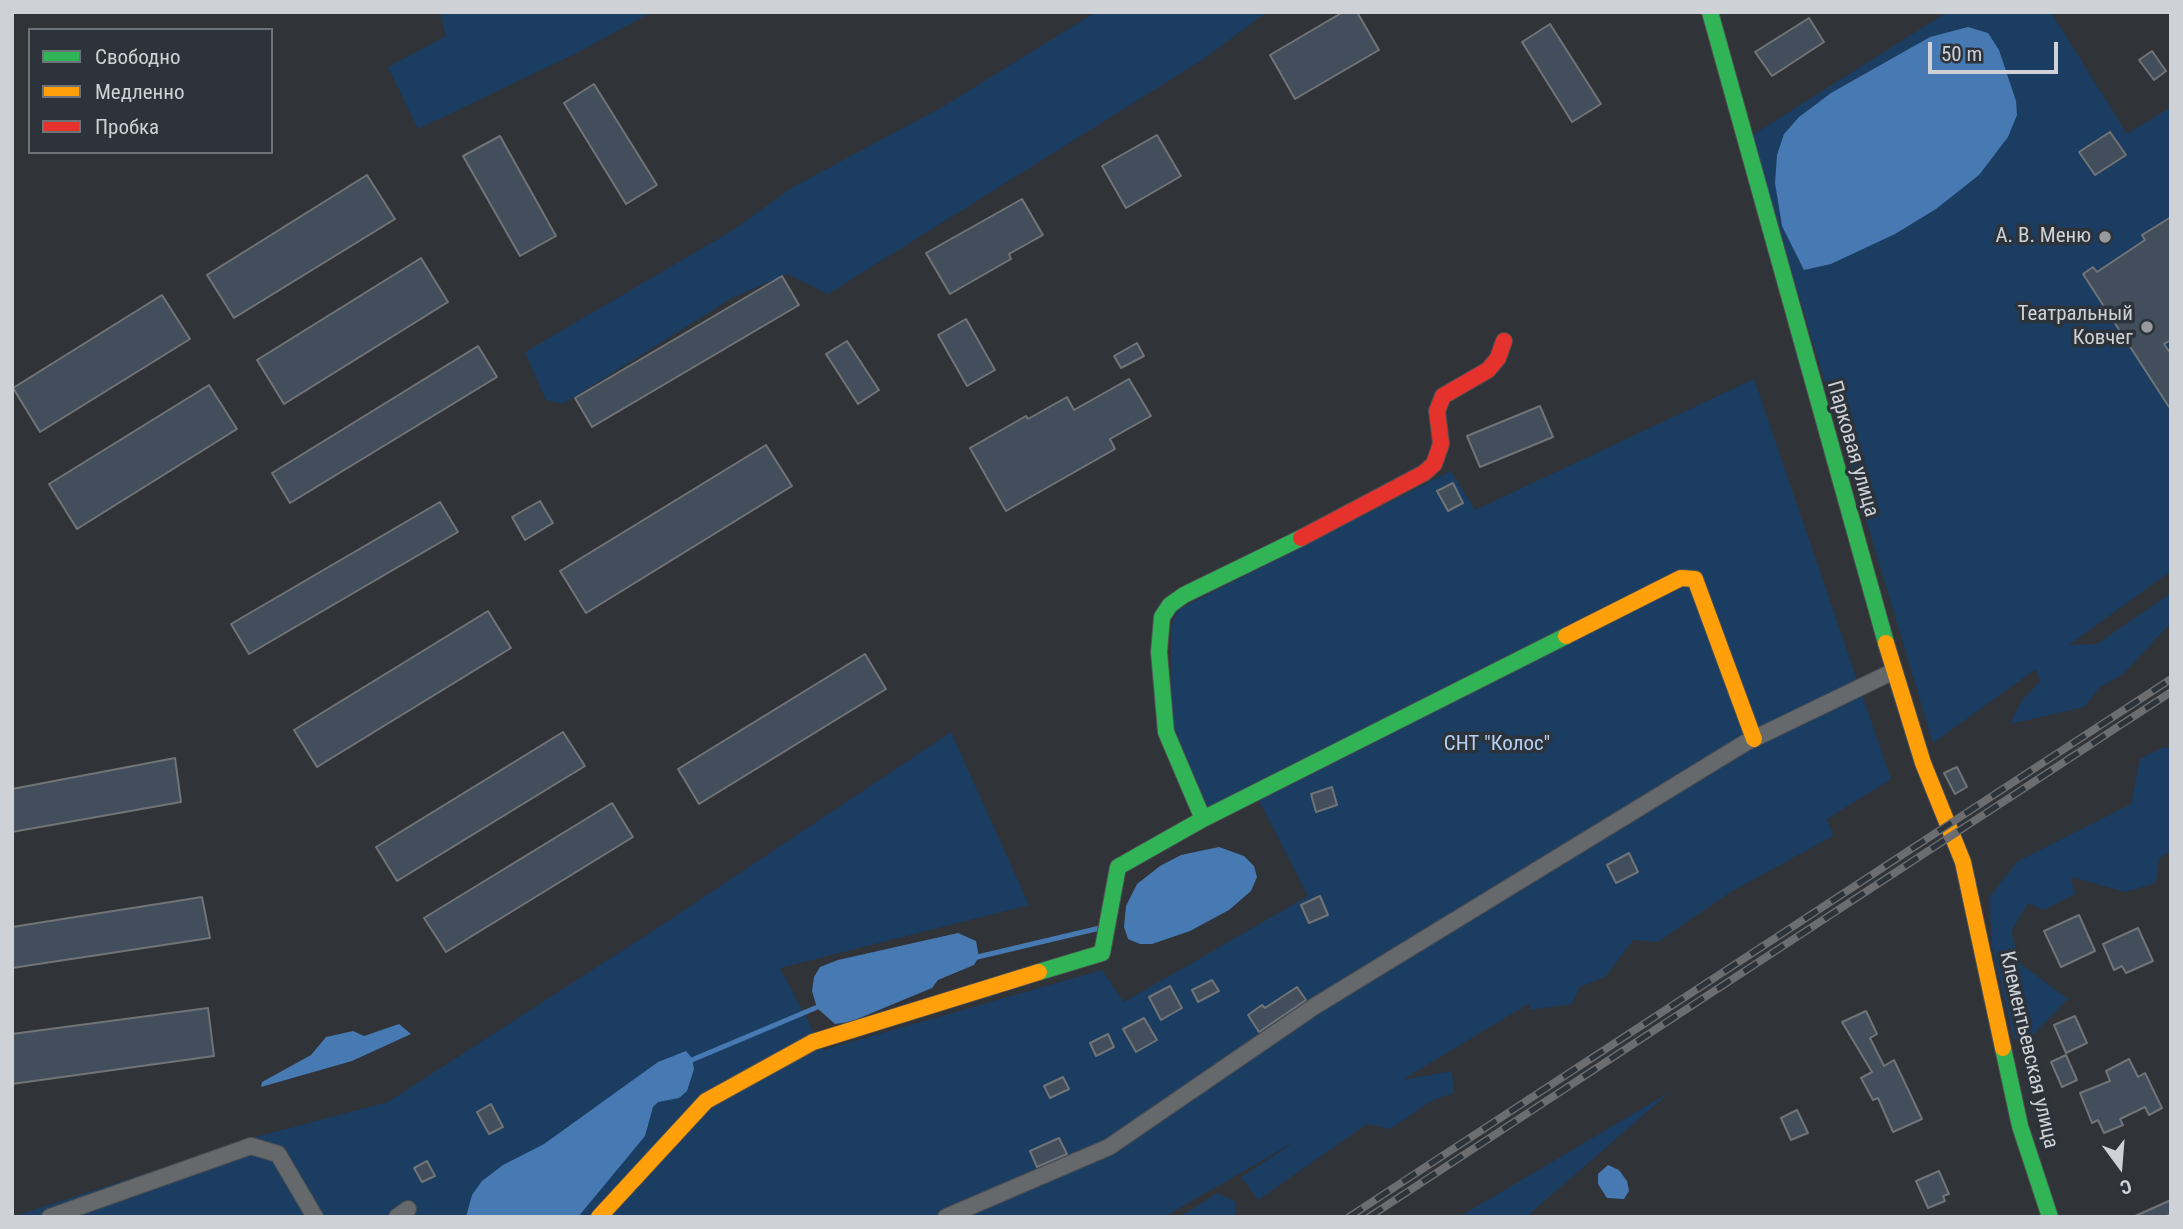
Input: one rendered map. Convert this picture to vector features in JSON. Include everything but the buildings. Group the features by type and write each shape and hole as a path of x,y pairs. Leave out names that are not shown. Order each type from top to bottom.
{"street":[{"name":"Парковая улица","path":"1710,12 1894,671 1923,763 1957,846 1970,891"},
{"path":"1203,820 1166,732 1159,652 1162,617 1170,605 1184,595 1304,537 1423,473 1434,464 1439,454 1441,444 1437,411 1443,396 1488,370 1498,358 1504,341"},
{"path":"599,1217 706,1101 813,1042 1102,953 1118,867 1203,820 1681,578 1695,579 1754,739"},
{"path":"946,1217 1109,1147 1315,1006 1754,739 1894,671"},
{"name":"Клементьевская улица","path":"1970,891 2020,1126 2050,1217"},
{"path":"50,1217 251,1146 278,1154 315,1217"}],"green space":[{"path":"440,12 652,12 579,52 418,129 388,67 446,36"},
{"path":"1096,12 1267,12 1202,60 828,294 787,274 732,298 563,404 546,400 525,352 730,232 793,187 944,106"},
{"path":"1947,12 2051,12 2127,134 2171,107 2171,571 2069,645 2097,644 2171,593 2171,623 2122,675 2100,687 2084,707 2010,724 2022,700 2040,682 2036,669 1933,743 1751,136"},
{"name":"СНТ \"Колос\"","path":"1754,379 1891,779 1827,819 1833,836 1729,893 1658,942 1633,940 1606,976 1580,987 1572,1004 1530,1010 1530,1003 1402,1080 1452,1071 1454,1093 1431,1101 1390,1129 1367,1124 1258,1200 1241,1177 1301,1138 1164,1217 12,1217 263,1135 388,1102 668,921 951,732 1029,905 780,968 823,1050 1102,970 1124,1002 1308,896 1252,787 1209,809 1171,724 1171,628 1177,610 1451,471 1475,510"},
{"path":"2164,747 2171,749 2171,850 2159,859 2156,883 2125,892 2071,877 2075,894 2044,910 2028,903 2011,932 2021,964 2068,999 2027,1041 2014,1039 1992,946 1989,897 2018,861 2131,804 2140,759"},
{"path":"1670,1092 1526,1217 1459,1217"},
{"path":"1217,1193 1236,1202 1235,1217 1180,1217"}],"shaded area":[{"path":"1968,27 1988,33 1999,50 2016,101 2017,115 2008,137 1979,175 1936,209 1895,234 1831,264 1804,270 1782,226 1775,183 1777,155 1784,134 1799,117 1831,93 1930,37"},
{"path":"1219,847 1244,856 1254,866 1257,877 1251,891 1229,910 1190,931 1152,944 1140,944 1128,939 1124,927 1126,906 1137,884 1160,866 1181,855"},
{"path":"958,933 976,941 979,957 974,965 938,980 932,988 850,1022 835,1024 817,1008 812,991 814,977 820,967 838,960"},
{"path":"399,1024 411,1034 352,1061 261,1087 262,1082 311,1055 326,1037 353,1031 364,1036"},
{"path":"686,1051 692,1058 694,1069 687,1091 679,1098 658,1102 653,1107 645,1136 578,1217 466,1217 472,1195 482,1181 503,1165 544,1144 658,1062"},
{"path":"1608,1165 1619,1170 1627,1181 1629,1191 1624,1199 1607,1198 1598,1184 1598,1174"}],"waterway":[{"path":"973,958 1100,928"},
{"path":"687,1062 820,1006"}],"railway":[{"path":"1349,1217 2171,679"},
{"path":"1369,1217 2171,692"}],"traffic: fast":[{"path":"1710,12 1886,643"},
{"path":"1203,819 1166,732 1159,652 1162,617 1170,605 1184,595 1301,538"},
{"path":"1039,972 1102,953 1118,867 1203,819 1566,636"},
{"path":"2003,1048 2020,1126 2050,1217"}],"traffic: slow":[{"path":"1566,636 1681,578 1695,579 1754,739"},
{"path":"1886,643 1923,763 1963,862 2003,1048"},
{"path":"599,1217 706,1101 813,1042 1039,972"}],"traffic: jam":[{"path":"1301,538 1424,473 1434,464 1441,444 1437,411 1443,396 1488,370 1498,358 1504,341"}],"place":[{"name":"А. В. Меню","path":"2105,237"},
{"name":"Театральный Ковчег","path":"2147,327"}]}
